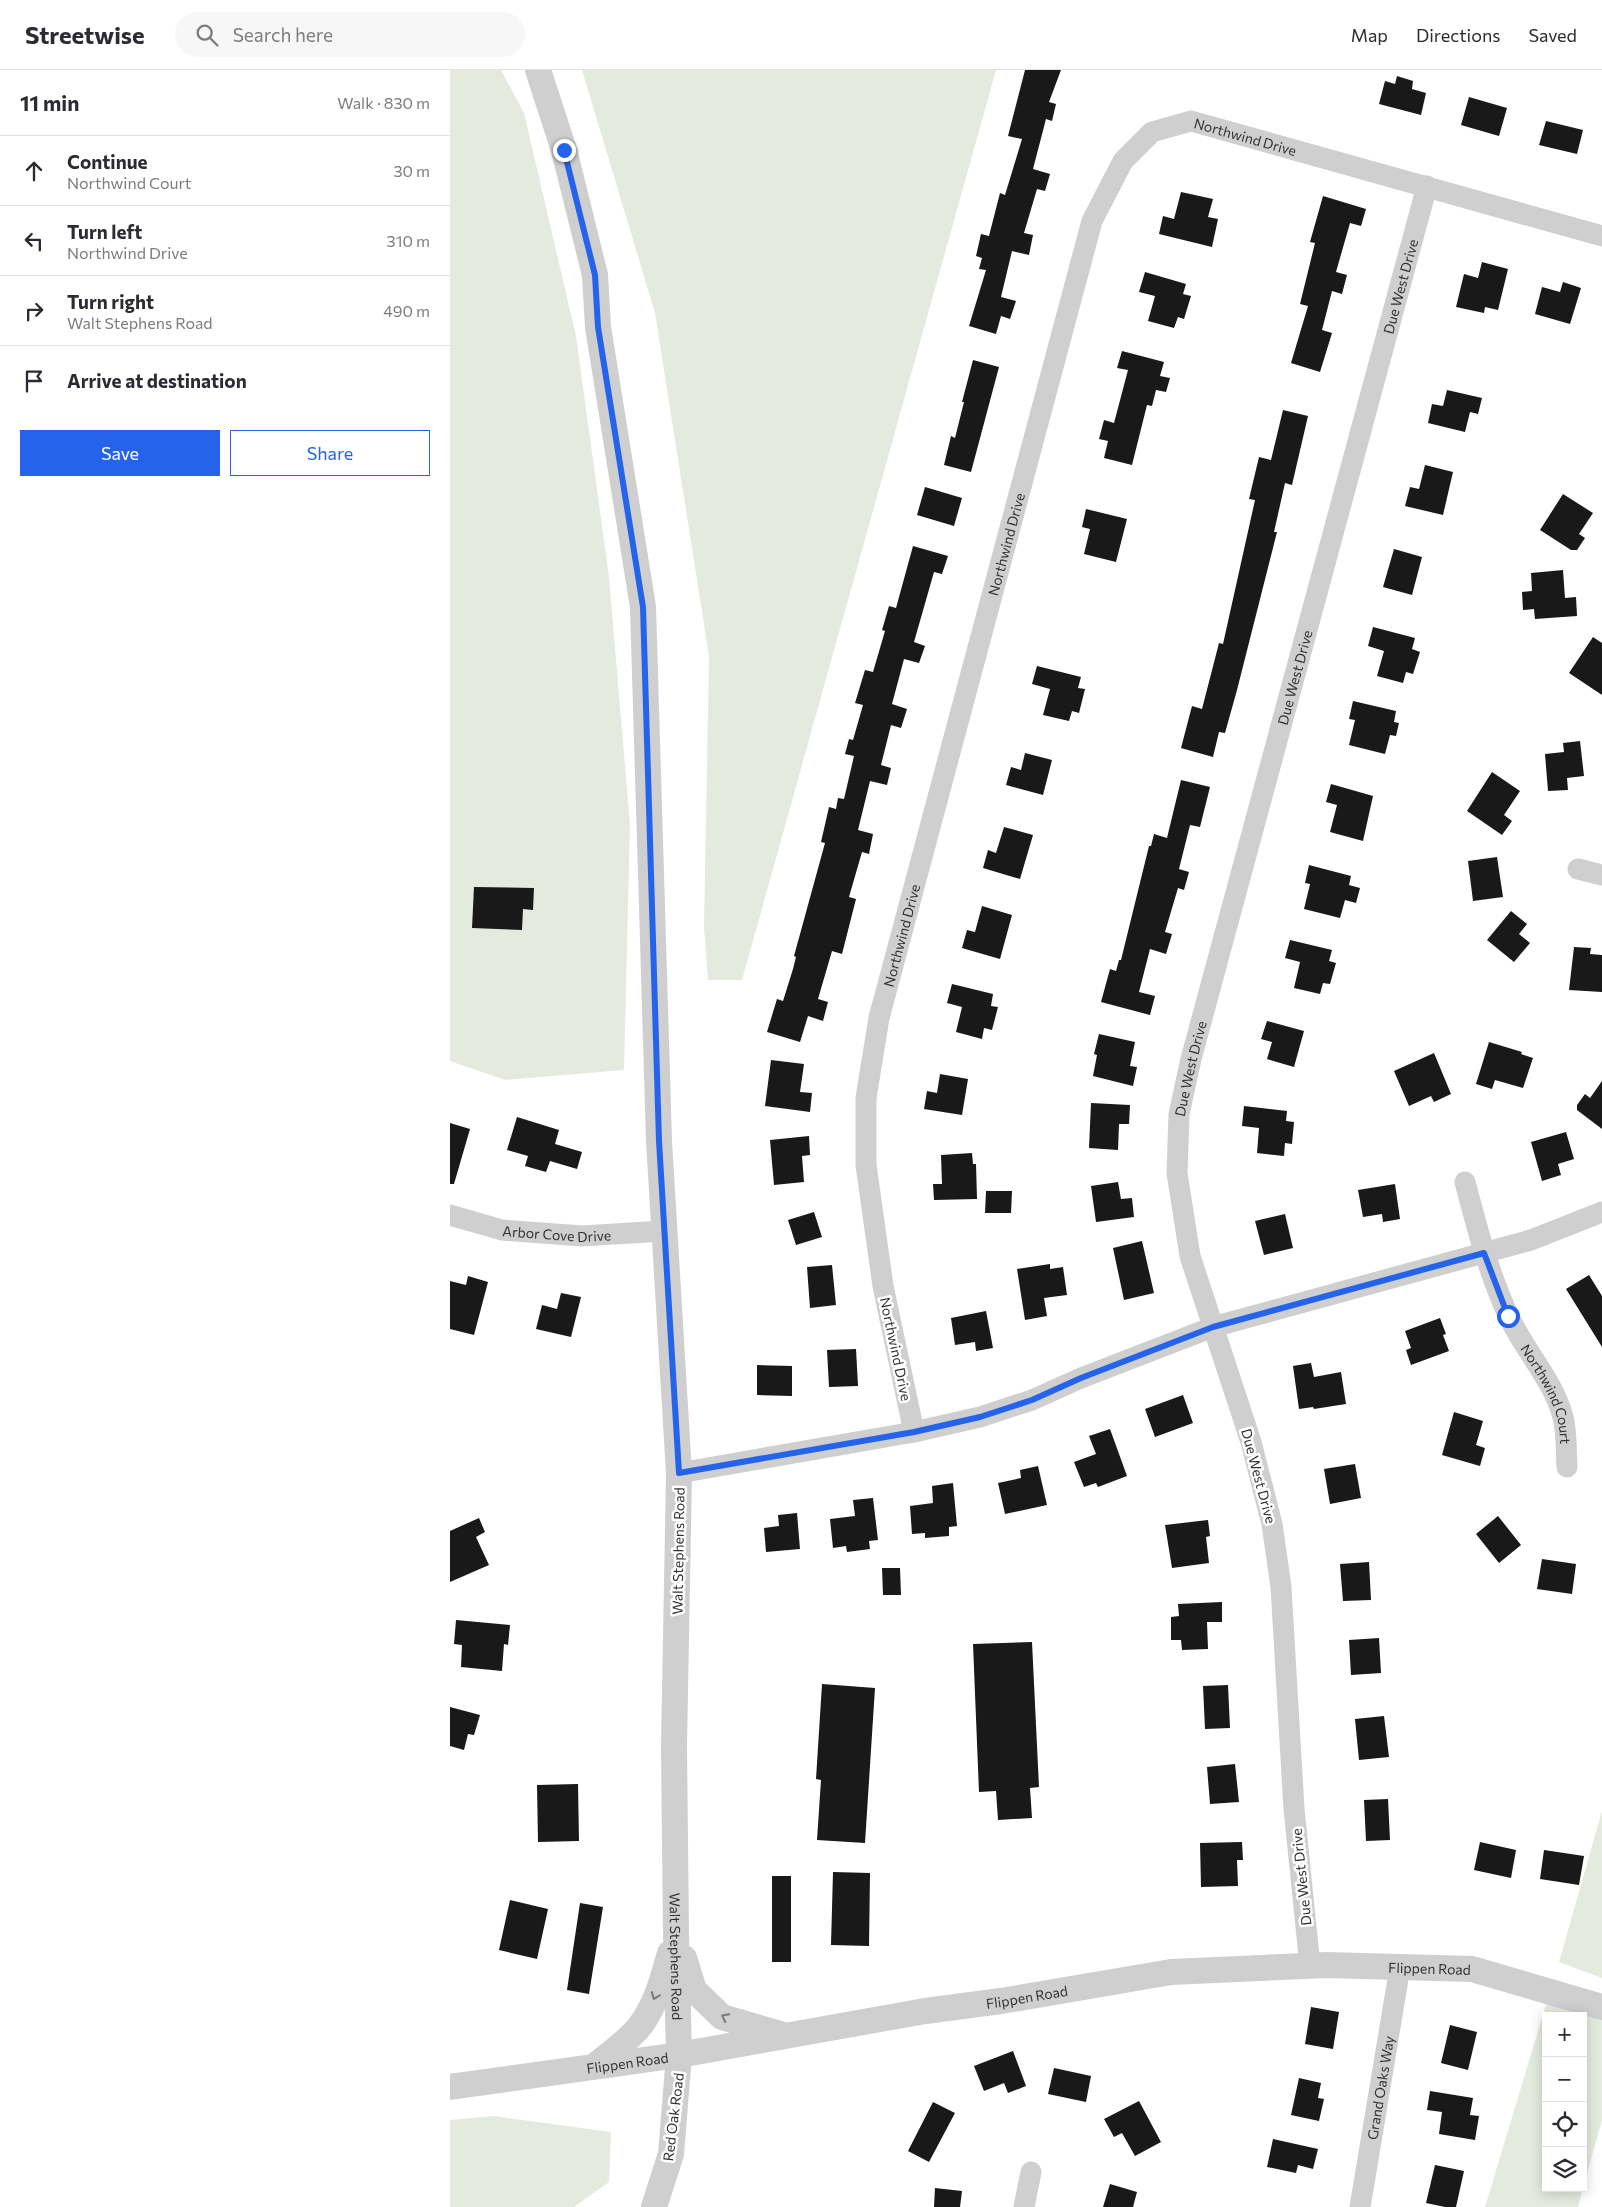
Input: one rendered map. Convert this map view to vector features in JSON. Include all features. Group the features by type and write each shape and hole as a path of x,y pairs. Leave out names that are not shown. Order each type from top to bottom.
{"street":[{"name":"Walt Stephens Road","path":"538,70 564,150 595,275 598,327 643,607 659,1141 679,1473 674,1747 679,2055"},
{"name":"Northwind Drive","path":"914,1432 883,1286 866,1166 866,1098 879,1018 1092,220 1124,161 1152,132 1191,121 1602,236"},
{"name":"Due West Drive","path":"1310,1966 1294,1809 1281,1587 1272,1524 1251,1442 1190,1256 1177,1174 1180,1114 1191,1060 1427,186"},
{"path":"1578,869 1602,875"},
{"name":"Northwind Court","path":"1465,1182 1484,1253 1508,1316 1528,1352 1551,1386 1564,1418 1567,1467"},
{"path":"679,1473 914,1432 980,1417 1032,1400 1081,1378 1213,1327 1531,1240 1602,1212"},
{"name":"Arbor Cove Drive","path":"450,1215 502,1230 572,1235 664,1231"},
{"path":"676,1933 694,1990 711,2007 722,2017 788,2037"},
{"path":"596,2065 627,2040 640,2026 651,2007 663,1976 676,1933"},
{"name":"Flippen Road","path":"450,2087 596,2065 679,2055 788,2037 924,2011 1171,1972 1310,1966 1472,1968 1602,2007"},
{"name":"Grand Oaks Way","path":"1360,2207 1400,1967"},
{"name":"Red Oak Road","path":"654,2207 671,2154 679,2055"},
{"path":"1024,2207 1031,2172"}],"shaded area":[{"path":"450,70 501,70 524,113 576,336 609,577 630,825 624,1070 505,1080 450,1061"},
{"path":"582,70 996,70 742,980 708,980 704,927 709,656 655,313"},
{"path":"1602,1811 1602,1978 1559,1962"},
{"path":"1548,1998 1602,2016 1602,2120 1587,2174 1587,2012 1544,2012"},
{"path":"1542,2018 1542,2192 1582,2192 1578,2207 1485,2207"},
{"path":"494,2116 611,2132 609,2182 574,2207 450,2207 450,2120"}],"building":[{"path":"1025,70 1061,70 1049,102 1056,104 1052,121 1046,119 1033,169 1050,174 1045,191 1037,189 1024,233 1033,235 1029,255 1012,251 1001,297 1016,301 1010,319 1001,316 996,334 969,326 986,270 979,269 982,258 976,256 981,234 989,236 1000,193 1005,195 1022,139 1008,136"},
{"path":"1397,76 1413,81 1412,89 1426,93 1421,115 1379,104 1385,81 1395,84"},
{"path":"1469,97 1507,108 1499,136 1461,125"},
{"path":"1546,121 1583,130 1577,154 1539,145"},
{"path":"1181,192 1213,199 1208,217 1218,219 1212,247 1159,234 1163,216 1174,219"},
{"path":"1323,196 1366,209 1361,226 1350,223 1336,272 1347,275 1342,294 1332,291 1322,330 1332,333 1320,372 1291,363 1308,306 1300,304 1315,243 1310,242"},
{"path":"1482,262 1508,269 1498,310 1485,307 1484,313 1456,307 1464,274 1478,278"},
{"path":"1145,272 1186,284 1183,294 1191,296 1184,319 1178,317 1174,328 1148,321 1155,296 1139,292"},
{"path":"1563,282 1581,288 1570,324 1535,314 1542,287 1560,292"},
{"path":"1122,351 1164,362 1160,376 1170,378 1166,392 1156,390 1152,406 1147,405 1132,465 1104,458 1108,441 1099,439 1104,420 1114,423 1128,370 1117,368"},
{"path":"973,360 999,367 971,472 944,465 951,436 955,438"},
{"path":"1447,390 1482,398 1478,414 1470,412 1465,432 1428,423 1432,404 1443,406"},
{"path":"1283,410 1308,416 1292,485 1285,483 1274,532 1277,532 1237,690 1225,733 1219,732 1213,757 1181,748 1192,706 1202,709 1219,643 1223,644 1255,500 1249,499 1259,457 1271,460"},
{"path":"1425,465 1453,472 1443,515 1405,506 1410,487 1419,489"},
{"path":"925,487 962,498 954,526 917,515"},
{"path":"1563,494 1593,513 1579,534 1585,538 1577,550 1571,550 1540,530"},
{"path":"1086,509 1127,519 1116,562 1084,554 1090,529 1082,527"},
{"path":"913,546 948,556 942,574 934,572 914,642 925,646 919,663 904,659 892,704 907,709 901,728 891,725 881,765 891,768 887,785 870,781 858,830 873,834 869,854 862,852 849,897 856,899 842,954 832,951 818,999 828,1002 823,1021 808,1016 800,1042 767,1032 777,999 783,1001 793,969 796,957 794,956 825,843 821,842 829,807 836,809 838,798 844,799 854,756 845,754 849,739 853,740 863,705 855,703 865,670 873,672 885,631 882,630 889,606 896,608"},
{"path":"1394,549 1422,557 1412,595 1383,587"},
{"path":"1563,570 1565,598 1576,597 1577,616 1535,619 1534,609 1523,610 1522,592 1532,591 1531,573"},
{"path":"1373,627 1415,638 1412,649 1420,652 1413,674 1406,672 1403,683 1377,676 1384,651 1368,646"},
{"path":"1593,637 1602,643 1602,695 1569,673"},
{"path":"1037,666 1081,677 1078,688 1085,689 1079,713 1072,711 1069,721 1043,715 1050,689 1032,684"},
{"path":"1353,701 1396,711 1394,722 1399,723 1396,736 1390,735 1385,754 1349,745 1355,720 1349,719"},
{"path":"1580,741 1584,776 1567,778 1568,790 1548,791 1545,754 1564,752 1563,743"},
{"path":"1025,753 1052,760 1043,795 1006,785 1011,767 1021,770"},
{"path":"1492,772 1520,791 1504,815 1512,821 1502,835 1467,811"},
{"path":"1181,780 1210,787 1200,827 1190,825 1179,869 1189,872 1184,890 1178,888 1165,932 1172,934 1166,954 1150,949 1139,992 1155,996 1150,1015 1101,1002 1110,969 1116,971 1119,960 1121,960 1149,846 1151,846 1154,834 1167,838"},
{"path":"1331,784 1373,796 1363,841 1330,832 1337,805 1326,802"},
{"path":"1004,827 1033,835 1020,879 983,868 988,850 996,853"},
{"path":"1497,857 1503,897 1473,901 1468,861"},
{"path":"1309,865 1351,876 1349,885 1360,888 1356,903 1345,900 1340,918 1304,909 1310,884 1305,883"},
{"path":"474,887 534,888 533,910 523,909 522,930 472,928"},
{"path":"982,906 1012,915 1000,959 962,948 967,930 975,932"},
{"path":"1511,911 1527,924 1519,934 1530,943 1514,962 1487,940"},
{"path":"1290,940 1332,950 1329,961 1336,963 1330,984 1323,983 1320,994 1294,988 1300,962 1285,958"},
{"path":"1574,947 1591,948 1590,954 1602,955 1602,992 1569,990"},
{"path":"952,984 993,994 991,1006 998,1007 992,1030 984,1028 982,1039 956,1032 962,1007 947,1003"},
{"path":"1267,1021 1304,1031 1294,1067 1267,1059 1272,1042 1261,1039"},
{"path":"1099,1034 1135,1042 1130,1066 1137,1067 1133,1086 1093,1076 1097,1055 1094,1054"},
{"path":"1489,1042 1522,1052 1521,1054 1533,1058 1523,1088 1495,1080 1492,1089 1476,1084"},
{"path":"1434,1053 1451,1094 1434,1102 1431,1096 1409,1106 1394,1071"},
{"path":"771,1060 804,1064 800,1092 812,1093 810,1112 765,1106"},
{"path":"940,1074 968,1079 962,1115 924,1109 927,1091 937,1093"},
{"path":"1602,1081 1602,1129 1577,1110 1577,1105 1585,1094 1590,1098"},
{"path":"1091,1103 1130,1105 1129,1124 1119,1124 1118,1150 1089,1148"},
{"path":"1244,1106 1287,1111 1286,1121 1294,1122 1292,1144 1285,1143 1284,1156 1257,1153 1259,1128 1242,1126"},
{"path":"517,1117 559,1130 555,1144 582,1152 577,1169 550,1161 546,1172 525,1166 528,1156 507,1150"},
{"path":"450,1123 470,1129 454,1184 450,1184"},
{"path":"1566,1132 1574,1159 1558,1164 1561,1175 1542,1181 1531,1142"},
{"path":"809,1136 810,1155 802,1156 804,1182 774,1185 770,1140"},
{"path":"972,1153 973,1164 976,1164 977,1199 934,1200 933,1184 942,1184 941,1155"},
{"path":"1118,1182 1121,1199 1132,1198 1134,1217 1096,1222 1091,1186"},
{"path":"1395,1184 1400,1219 1383,1222 1382,1214 1363,1217 1358,1190"},
{"path":"986,1191 1012,1191 1011,1213 985,1213"},
{"path":"814,1212 822,1237 796,1245 788,1220"},
{"path":"1285,1214 1293,1248 1264,1255 1255,1221"},
{"path":"1142,1241 1154,1293 1124,1300 1113,1248"},
{"path":"1050,1264 1050,1269 1063,1267 1067,1295 1044,1298 1047,1316 1025,1320 1017,1269"},
{"path":"832,1265 836,1305 810,1308 807,1267"},
{"path":"1589,1275 1602,1296 1602,1347 1566,1289"},
{"path":"468,1276 488,1282 474,1335 450,1329 450,1281 466,1285"},
{"path":"561,1293 581,1297 571,1337 536,1329 542,1305 557,1309"},
{"path":"986,1311 993,1348 976,1351 975,1342 955,1345 951,1318"},
{"path":"1440,1318 1446,1334 1443,1335 1449,1351 1411,1365 1406,1350 1411,1348 1405,1331"},
{"path":"856,1349 858,1386 829,1387 827,1350"},
{"path":"1311,1363 1314,1377 1341,1372 1346,1404 1314,1409 1313,1407 1299,1409 1293,1366"},
{"path":"757,1365 792,1366 792,1396 757,1395"},
{"path":"1183,1395 1193,1423 1155,1437 1145,1409"},
{"path":"1454,1412 1483,1421 1476,1445 1485,1448 1480,1466 1442,1455"},
{"path":"1110,1429 1127,1476 1098,1487 1096,1483 1084,1487 1074,1462 1096,1454 1089,1436"},
{"path":"1355,1464 1361,1498 1330,1504 1324,1469"},
{"path":"1038,1466 1047,1505 1005,1514 998,1483 1021,1478 1020,1470"},
{"path":"953,1483 957,1526 949,1527 949,1536 925,1538 925,1533 912,1534 910,1506 933,1503 932,1486"},
{"path":"873,1498 878,1540 869,1541 870,1549 847,1552 846,1546 833,1548 830,1519 855,1516 853,1500"},
{"path":"797,1513 800,1549 766,1552 764,1528 779,1526 778,1515"},
{"path":"1498,1516 1521,1545 1499,1563 1476,1534"},
{"path":"479,1518 485,1532 476,1537 489,1565 450,1582 450,1531"},
{"path":"1208,1520 1210,1536 1206,1537 1209,1563 1172,1568 1165,1525"},
{"path":"1542,1559 1576,1564 1572,1594 1537,1589"},
{"path":"1369,1562 1371,1600 1343,1601 1340,1564"},
{"path":"882,1568 900,1568 901,1595 883,1595"},
{"path":"1222,1602 1222,1622 1207,1622 1208,1649 1182,1650 1181,1640 1171,1640 1171,1617 1179,1616 1178,1604"},
{"path":"456,1620 510,1625 508,1645 504,1644 502,1671 461,1667 462,1645 454,1644"},
{"path":"1379,1638 1381,1673 1351,1675 1349,1640"},
{"path":"1032,1642 1039,1787 1030,1788 1032,1818 998,1820 996,1791 979,1792 973,1644"},
{"path":"822,1684 875,1688 865,1843 817,1840 821,1780 816,1779"},
{"path":"1228,1685 1230,1728 1205,1729 1203,1686"},
{"path":"450,1707 480,1715 474,1735 468,1734 464,1750 450,1746"},
{"path":"1384,1716 1389,1757 1359,1760 1355,1719"},
{"path":"1235,1764 1239,1802 1210,1804 1207,1767"},
{"path":"578,1784 579,1841 538,1842 537,1785"},
{"path":"1388,1799 1390,1840 1366,1841 1364,1800"},
{"path":"1242,1842 1243,1860 1237,1860 1238,1886 1201,1887 1200,1843"},
{"path":"1480,1842 1516,1850 1511,1878 1474,1870"},
{"path":"1544,1850 1584,1856 1579,1885 1540,1879"},
{"path":"833,1872 870,1873 869,1946 831,1945"},
{"path":"772,1876 791,1876 791,1962 772,1962"},
{"path":"510,1900 548,1909 537,1959 499,1950"},
{"path":"580,1903 603,1907 589,1994 567,1990"},
{"path":"1311,2007 1339,2012 1333,2049 1305,2044"},
{"path":"1450,2025 1477,2032 1468,2070 1441,2063"},
{"path":"1013,2051 1026,2086 1008,2093 1004,2083 984,2091 974,2066"},
{"path":"1054,2068 1091,2076 1086,2102 1048,2094"},
{"path":"1299,2078 1321,2083 1318,2098 1324,2099 1319,2121 1291,2115"},
{"path":"1430,2091 1473,2098 1470,2115 1479,2116 1475,2140 1439,2134 1442,2112 1427,2110"},
{"path":"1139,2101 1161,2142 1135,2156 1122,2133 1114,2137 1104,2119"},
{"path":"933,2102 955,2113 929,2162 908,2151"},
{"path":"1273,2139 1318,2149 1313,2169 1298,2165 1296,2173 1267,2167"},
{"path":"1435,2165 1464,2171 1456,2207 1426,2203"},
{"path":"1110,2184 1137,2192 1133,2207 1103,2207"},
{"path":"935,2188 962,2191 960,2207 934,2207"}],"route":[{"path":"564,150 595,275 598,327 643,607 659,1141 679,1473 914,1432 980,1417 1032,1400 1081,1378 1213,1327 1484,1253 1508,1316"}]}
